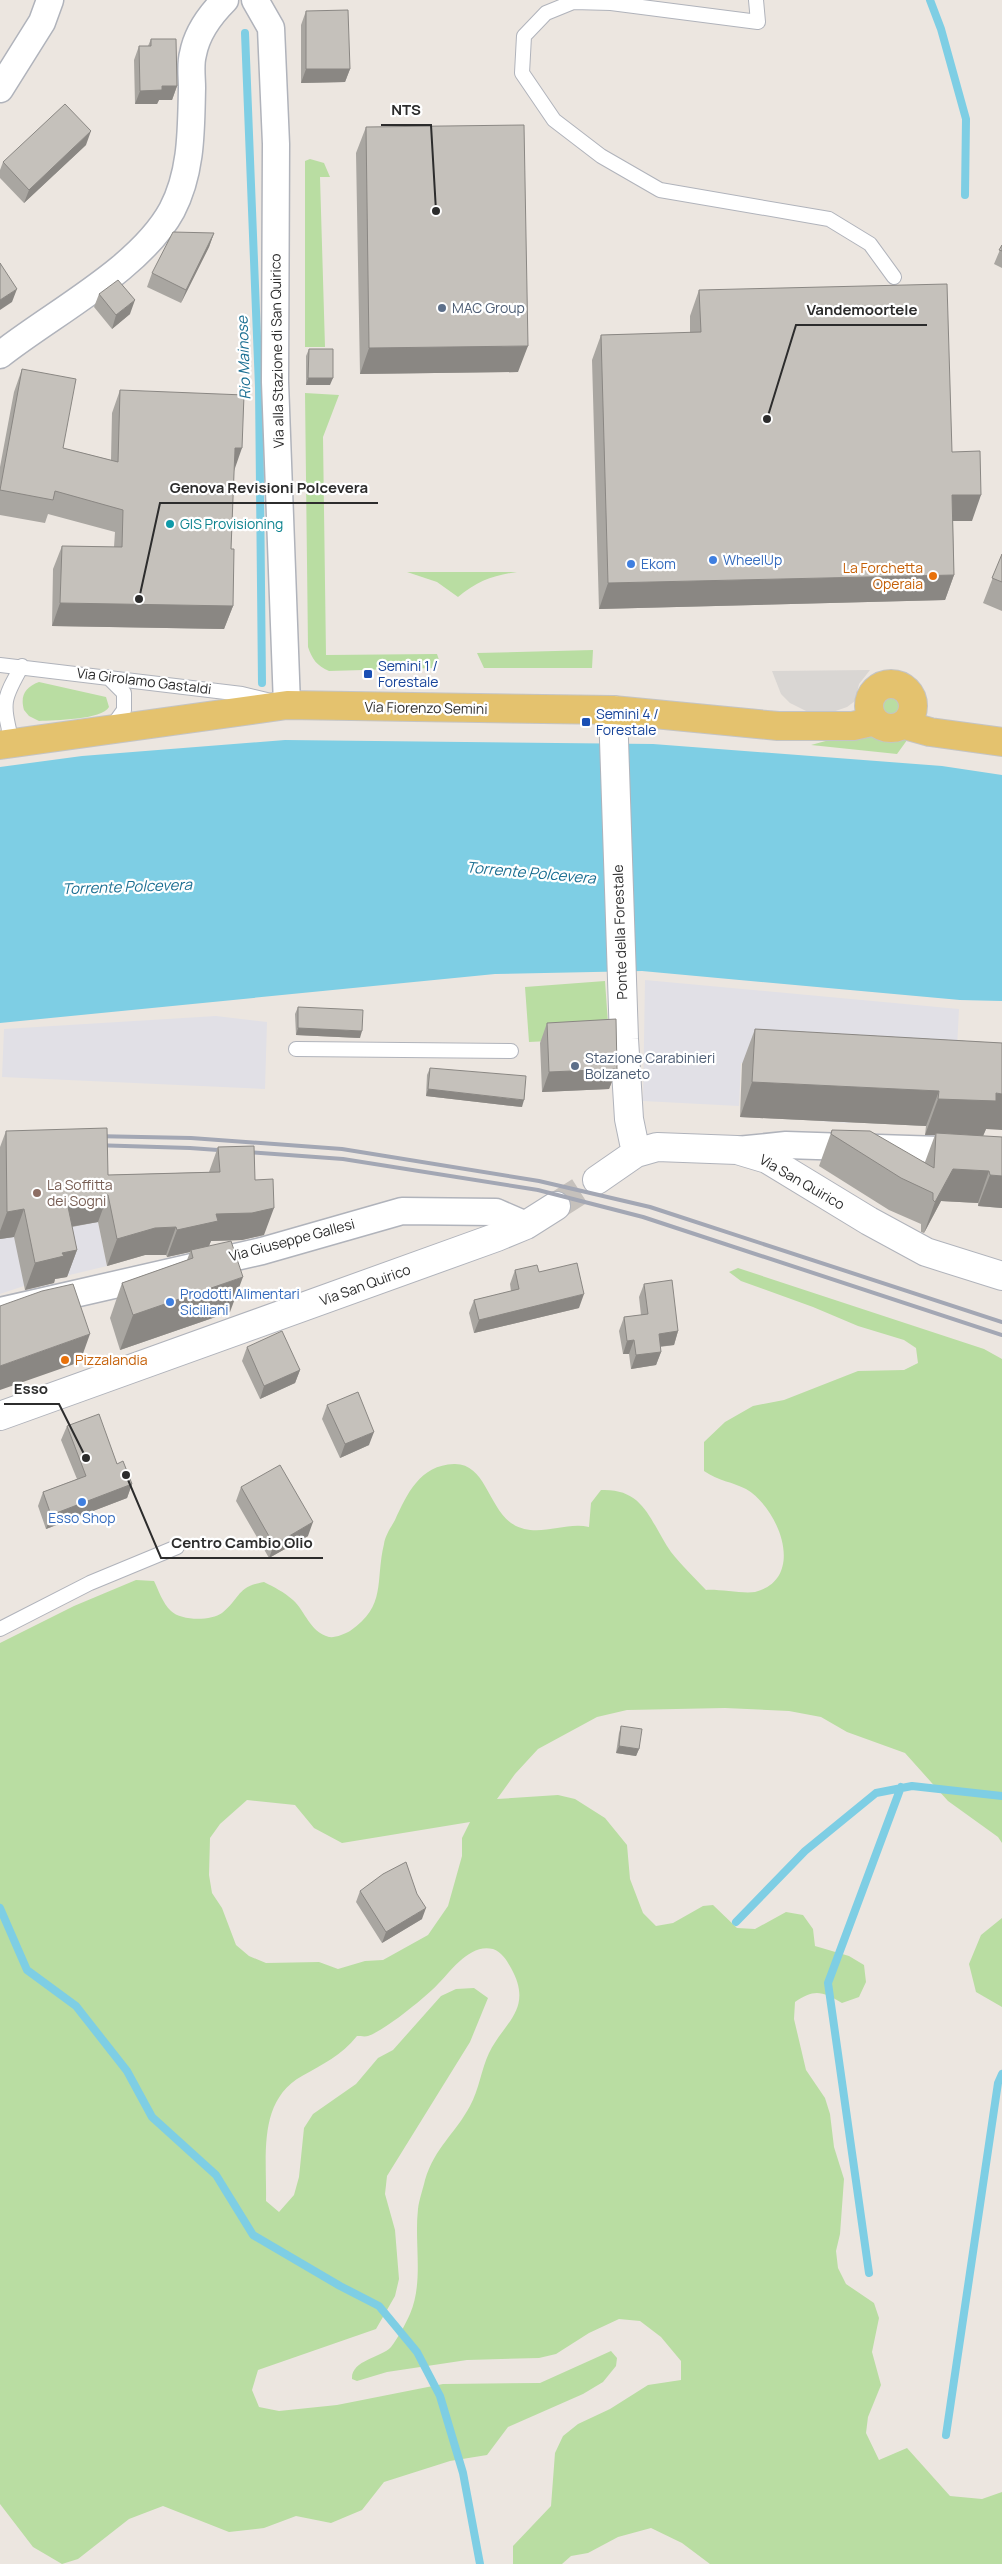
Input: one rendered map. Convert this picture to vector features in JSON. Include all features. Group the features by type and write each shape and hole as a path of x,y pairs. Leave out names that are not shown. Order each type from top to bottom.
{"main road":[{"path":"866,719 869,700 874,691 883,684 894,683 904,686 911,694 914,705 913,724"},
{"name":"Via Fiorenzo Semini","path":"6,744 287,706 612,710 778,726 866,719 884,727 895,728 913,724 1002,742"},
{"name":"Ponte della Forestale","path":"612,710 621,971 629,1119 636,1153"},
{"name":"Via San Quirico","path":"597,1180 636,1153 657,1146 737,1150 767,1159 869,1221 926,1252 1002,1276"},
{"name":"Via San Quirico","path":"0,1416 526,1225 556,1206"}],"street":[{"path":"0,89 42,22 50,0"},
{"path":"0,355 140,252 168,216 183,183 191,148 193,54 207,18 225,0"},
{"name":"Via alla Stazione di San Quirico","path":"255,0 271,28 276,144 275,382 287,706"},
{"path":"737,1150 786,1145 1002,1152"},
{"name":"Via Giuseppe Gallesi","path":"0,1311 262,1251 402,1211 496,1212 526,1225"}],"lane":[{"path":"756,0 758,22 611,2 573,2 546,13 524,36 522,73 554,120 601,156 660,190 829,219 870,244 894,277"},
{"name":"Via Girolamo Gastaldi","path":"0,665 22,666 242,694 287,706"},
{"path":"6,744 4,701 22,666"},
{"path":"108,677 124,693 124,710 110,729"},
{"path":"296,1049 510,1051"},
{"path":"0,1629 90,1583 177,1547"}],"shaded area":[{"path":"870,670 859,684 855,701 847,707 827,714 808,712 790,703 781,694 772,671"},
{"path":"645,980 959,1009 957,1049 852,1069 850,1123 819,1121 822,1067 741,1063 739,1106 643,1101"},
{"path":"216,1016 267,1022 265,1089 2,1077 4,1029"},
{"path":"97,1155 98,1222 107,1266 24,1286 0,1294 0,1158"}],"green space":[{"path":"310,159 324,163 330,177 320,177 325,347 305,347 305,161"},
{"path":"305,393 339,395 323,437 326,655 437,654 439,660 433,668 329,671 318,664 311,655 308,647"},
{"path":"407,572 517,572 486,580 458,597 437,582"},
{"path":"593,650 592,668 484,668 477,653"},
{"path":"39,682 106,697 109,707 97,715 88,717 39,721 29,716 24,710 23,696 27,689"},
{"path":"892,687 899,688 905,692 909,698 909,712 905,718 899,722 892,723 885,722 879,718 875,712 874,705 875,698 879,692 885,688"},
{"path":"880,732 910,736 897,754 811,745 844,736"},
{"path":"605,981 609,1038 529,1042 525,987"},
{"path":"738,1268 984,1349 1002,1359 1002,1843 998,1837 948,1801 905,1753 847,1732 821,1717 789,1711 725,1708 627,1710 597,1717 538,1749 515,1774 497,1799 558,1795 575,1799 605,1818 627,1845 630,1879 643,1913 656,1926 673,1923 703,1906 713,1905 737,1928 755,1929 786,1912 803,1915 813,1929 815,1946 849,1956 864,1965 866,1982 859,1997 842,2003 829,1996 813,1993 795,2002 794,2019 806,2070 825,2098 830,2114 834,2147 844,2179 840,2234 836,2251 838,2268 846,2284 874,2303 879,2318 872,2352 881,2385 868,2417 866,2433 879,2460 907,2448 950,2496 982,2499 1002,2492 1002,2564 710,2564 682,2543 651,2528 618,2537 588,2553 571,2556 562,2564 513,2564 513,2546 551,2506 555,2453 563,2436 578,2424 610,2409 648,2385 681,2380 681,2361 661,2337 640,2321 619,2319 589,2333 556,2354 539,2358 467,2360 387,2372 357,2381 352,2379 353,2373 361,2363 391,2347 410,2314 417,2289 418,2276 418,2209 429,2168 470,2106 489,2053 509,2023 518,2005 517,1982 509,1965 499,1952 485,1948 477,1950 462,1959 432,1990 394,2021 368,2036 357,2036 338,2054 302,2076 288,2087 278,2100 271,2115 267,2131 266,2201 279,2212 294,2195 299,2177 304,2128 313,2114 356,2084 378,2058 393,2050 441,1996 456,1989 474,1988 488,1998 470,2042 387,2176 385,2194 395,2230 399,2279 395,2296 376,2329 258,2370 252,2390 259,2407 279,2411 337,2405 443,2384 540,2383 611,2351 617,2358 616,2366 603,2382 583,2394 508,2427 487,2455 450,2461 384,2482 362,2510 331,2523 296,2516 264,2528 229,2532 163,2506 129,2519 78,2559 62,2564 33,2547 0,2504 0,1643 74,1606 136,1580 154,1581 163,1601 171,1611 182,1617 196,1619 217,1616 228,1608 243,1590 264,1582 283,1592 293,1600 312,1626 322,1634 331,1637 343,1634 362,1622 375,1602 378,1592 381,1557 386,1538 404,1500 424,1475 442,1466 454,1464 473,1470 486,1487 503,1516 521,1528 540,1530 570,1526 589,1527 591,1503 601,1490 616,1491 628,1495 645,1509 671,1552 706,1590 755,1592 771,1585 780,1573 784,1559 777,1527 769,1511 758,1498 746,1489 704,1471 704,1442 725,1422 753,1406 784,1400 858,1371 904,1370 918,1363 916,1348 904,1340 858,1326 813,1307 741,1281 729,1272","holes":["247,1800 295,1805 314,1828 342,1843 470,1822 462,1838 462,1856 448,1906 428,1935 383,1960 365,1961 338,1969 319,1962 266,1963 249,1956 236,1945 222,1908 212,1893 209,1875 210,1838 220,1824"]},
{"path":"1002,1918 1002,2007 976,1992 969,1964 981,1935"}],"water":[{"name":"Torrente Polcevera","path":"285,740 653,744 942,766 1002,775 1002,1001 960,1000 642,971 495,974 0,1023 0,767 82,756"}],"building":[{"path":"348,10 350,69 306,69 306,11"},
{"path":"151,39 176,39 177,86 162,86 162,90 140,91 139,46 151,46"},
{"path":"65,104 91,131 29,190 3,162"},
{"path":"524,125 528,346 369,348 366,127"},
{"path":"173,232 214,233 186,290 152,273"},
{"path":"0,263 17,289 0,300"},
{"path":"118,280 135,300 116,315 99,294"},
{"path":"947,284 952,452 980,451 981,495 952,495 954,575 608,583 601,335 701,332 699,290"},
{"path":"309,349 333,349 333,378 308,378"},
{"path":"22,369 76,379 63,448 118,462 120,390 244,395 242,448 235,448 231,549 234,549 233,606 60,603 62,546 122,547 123,510 55,491 53,500 0,490"},
{"path":"1002,554 1002,582 992,578"},
{"path":"298,1007 363,1010 362,1031 298,1028"},
{"path":"616,1019 617,1069 549,1072 547,1023"},
{"path":"755,1029 1002,1043 1002,1094 996,1093 996,1101 938,1099 939,1091 752,1082"},
{"path":"430,1068 526,1076 524,1100 428,1089"},
{"path":"107,1128 108,1175 220,1172 218,1147 254,1146 255,1180 273,1179 274,1208 252,1213 216,1214 218,1221 177,1230 176,1227 155,1228 117,1239 108,1195 67,1202 77,1250 62,1253 64,1256 35,1263 24,1209 7,1212 6,1131"},
{"path":"832,1130 870,1131 934,1168 936,1133 1002,1137 1002,1176 990,1175 989,1171 953,1169 935,1202 933,1200 933,1193 901,1178 831,1134"},
{"path":"231,1241 243,1277 133,1315 122,1283 193,1258 191,1250"},
{"path":"577,1263 584,1294 479,1320 474,1300 519,1289 515,1270 537,1265 539,1272"},
{"path":"672,1280 678,1331 659,1334 661,1352 636,1355 634,1340 627,1341 624,1317 648,1314 644,1284"},
{"path":"73,1284 90,1334 0,1366 0,1306 42,1291"},
{"path":"282,1331 300,1370 264,1386 247,1347"},
{"path":"358,1392 374,1432 345,1444 327,1405"},
{"path":"99,1414 117,1464 123,1461 132,1484 51,1515 43,1492 86,1476 67,1426"},
{"path":"280,1465 313,1522 274,1545 241,1487"},
{"path":"621,1726 642,1729 639,1749 619,1746"},
{"path":"406,1862 417,1894 426,1908 386,1932 360,1891 383,1874"}],"waterway":[{"path":"930,0 941,29 966,119 965,195"},
{"name":"Rio Mainose","path":"245,33 259,387 262,683"},
{"path":"736,1922 805,1851 876,1793 912,1786 1002,1796"},
{"path":"869,2273 828,1983 901,1787"},
{"path":"0,1908 27,1970 76,2006 127,2071 152,2117 216,2175 253,2235 340,2286 379,2306 417,2352 440,2396 463,2473 480,2564"},
{"path":"946,2435 998,2083 1002,2074"}],"tunnel":[{"path":"556,1206 597,1180"}],"railway":[{"path":"92,1136 191,1138 342,1149 539,1181 650,1207 1002,1322"},
{"path":"92,1145 190,1148 343,1159 538,1190 643,1217 1002,1335"}],"place":[{"name":"NTS","path":"436,211"},
{"name":"MAC Group","path":"442,308"},
{"name":"Vandemoortele","path":"767,419"},
{"name":"GIS Provisioning","path":"170,524"},
{"name":"WheelUp","path":"713,560"},
{"name":"Ekom","path":"631,564"},
{"name":"La Forchetta Operaia","path":"933,576"},
{"name":"Genova Revisioni Polcevera","path":"139,599"},
{"name":"Semini 1 / Forestale","path":"368,674"},
{"name":"Semini 4 / Forestale","path":"586,722"},
{"name":"Stazione Carabinieri Bolzaneto","path":"575,1066"},
{"name":"La Soffitta dei Sogni","path":"37,1193"},
{"name":"Prodotti Alimentari Siciliani","path":"170,1302"},
{"name":"Pizzalandia","path":"65,1360"},
{"name":"Esso","path":"86,1458"},
{"name":"Centro Cambio Olio","path":"126,1475"},
{"name":"Esso Shop","path":"82,1502"}]}
